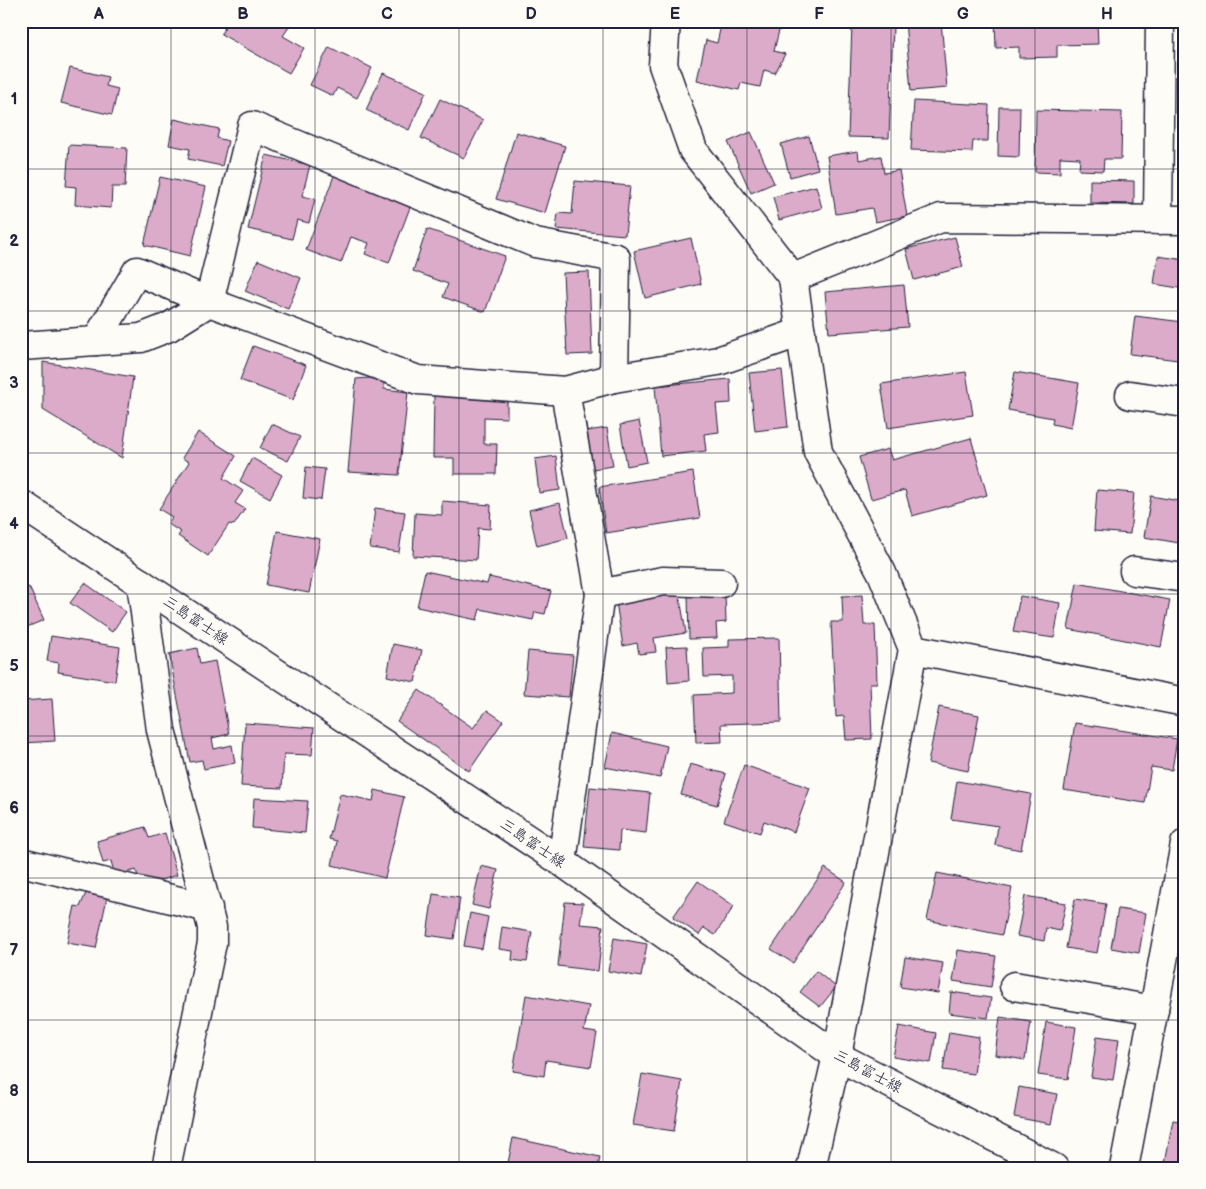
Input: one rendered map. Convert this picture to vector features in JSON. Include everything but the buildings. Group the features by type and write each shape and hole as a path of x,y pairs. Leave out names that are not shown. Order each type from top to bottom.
{"street":[{"path":"666,21 663,65 693,150 793,278 818,452 882,573 913,649 837,1056 811,1168"},
{"path":"1158,220 1160,21"},
{"path":"21,346 141,338 169,327 209,302 252,126 535,244 616,258 614,378"},
{"path":"793,278 941,218 1185,220"},
{"path":"96,341 137,271 209,302 418,380 565,391 614,378 718,361 801,332"},
{"path":"562,862 600,594 565,391"},
{"path":"1130,395 1185,403"},
{"name":"三島富士線","path":"21,504 562,862 837,1056 1054,1168"},
{"path":"1134,571 1185,578"},
{"path":"600,594 663,581 720,583"},
{"path":"141,584 161,730 212,927 212,943 166,1168"},
{"path":"913,649 1185,702"},
{"path":"1124,1168 1154,1010 1175,950 1184,852"},
{"path":"21,862 208,908"},
{"path":"1014,986 1154,1010"}]}
